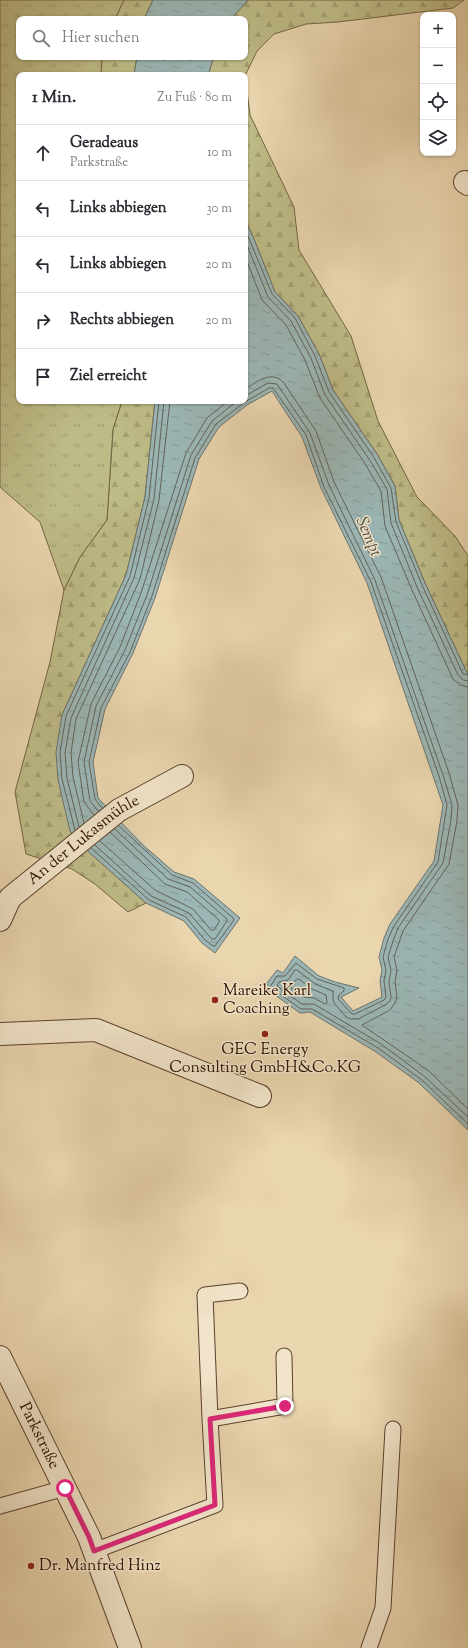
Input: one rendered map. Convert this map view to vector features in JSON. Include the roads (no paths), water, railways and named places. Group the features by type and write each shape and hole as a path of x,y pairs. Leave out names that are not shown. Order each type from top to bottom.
{"street":[{"name":"An der Lukasmühle","path":"0,920 10,898 119,810 182,776"},
{"path":"0,1034 96,1030 260,1096"},
{"name":"Parkstraße","path":"0,1357 89,1537 130,1648"}],"lane":[{"path":"94,1551 215,1505 205,1295 240,1291"},
{"path":"210,1419 285,1406 284,1356"},
{"path":"369,1648 383,1608 393,1429"},
{"path":"0,1506 65,1488"}],"water":[{"path":"153,0 248,0 234,16 145,16"},
{"path":"136,60 213,60 209,72 134,72"},
{"name":"Sempt","path":"248,227 275,292 298,316 319,354 333,390 377,454 395,486 399,520 425,583 468,675 468,1130 419,1083 376,1052 310,1012 300,1013 264,987 277,970 283,973 295,956 319,976 359,988 341,997 353,1011 382,997 380,981 382,970 379,957 384,938 390,924 434,861 443,805 367,583 321,488 302,437 272,391 247,405 219,427 199,459 155,598 133,653 105,709 93,762 98,798 110,811 143,845 174,872 194,879 240,918 215,953 202,943 184,921 146,903 90,853 70,831 58,780 56,752 62,715 126,575 145,497 155,404 248,404"}],"place":[{"name":"Mareike Karl Coaching","path":"215,1000"},
{"name":"GEC Energy Consulting GmbH&Co.KG","path":"265,1034"},
{"name":"Dr. Manfred Hinz","path":"31,1566"}]}
